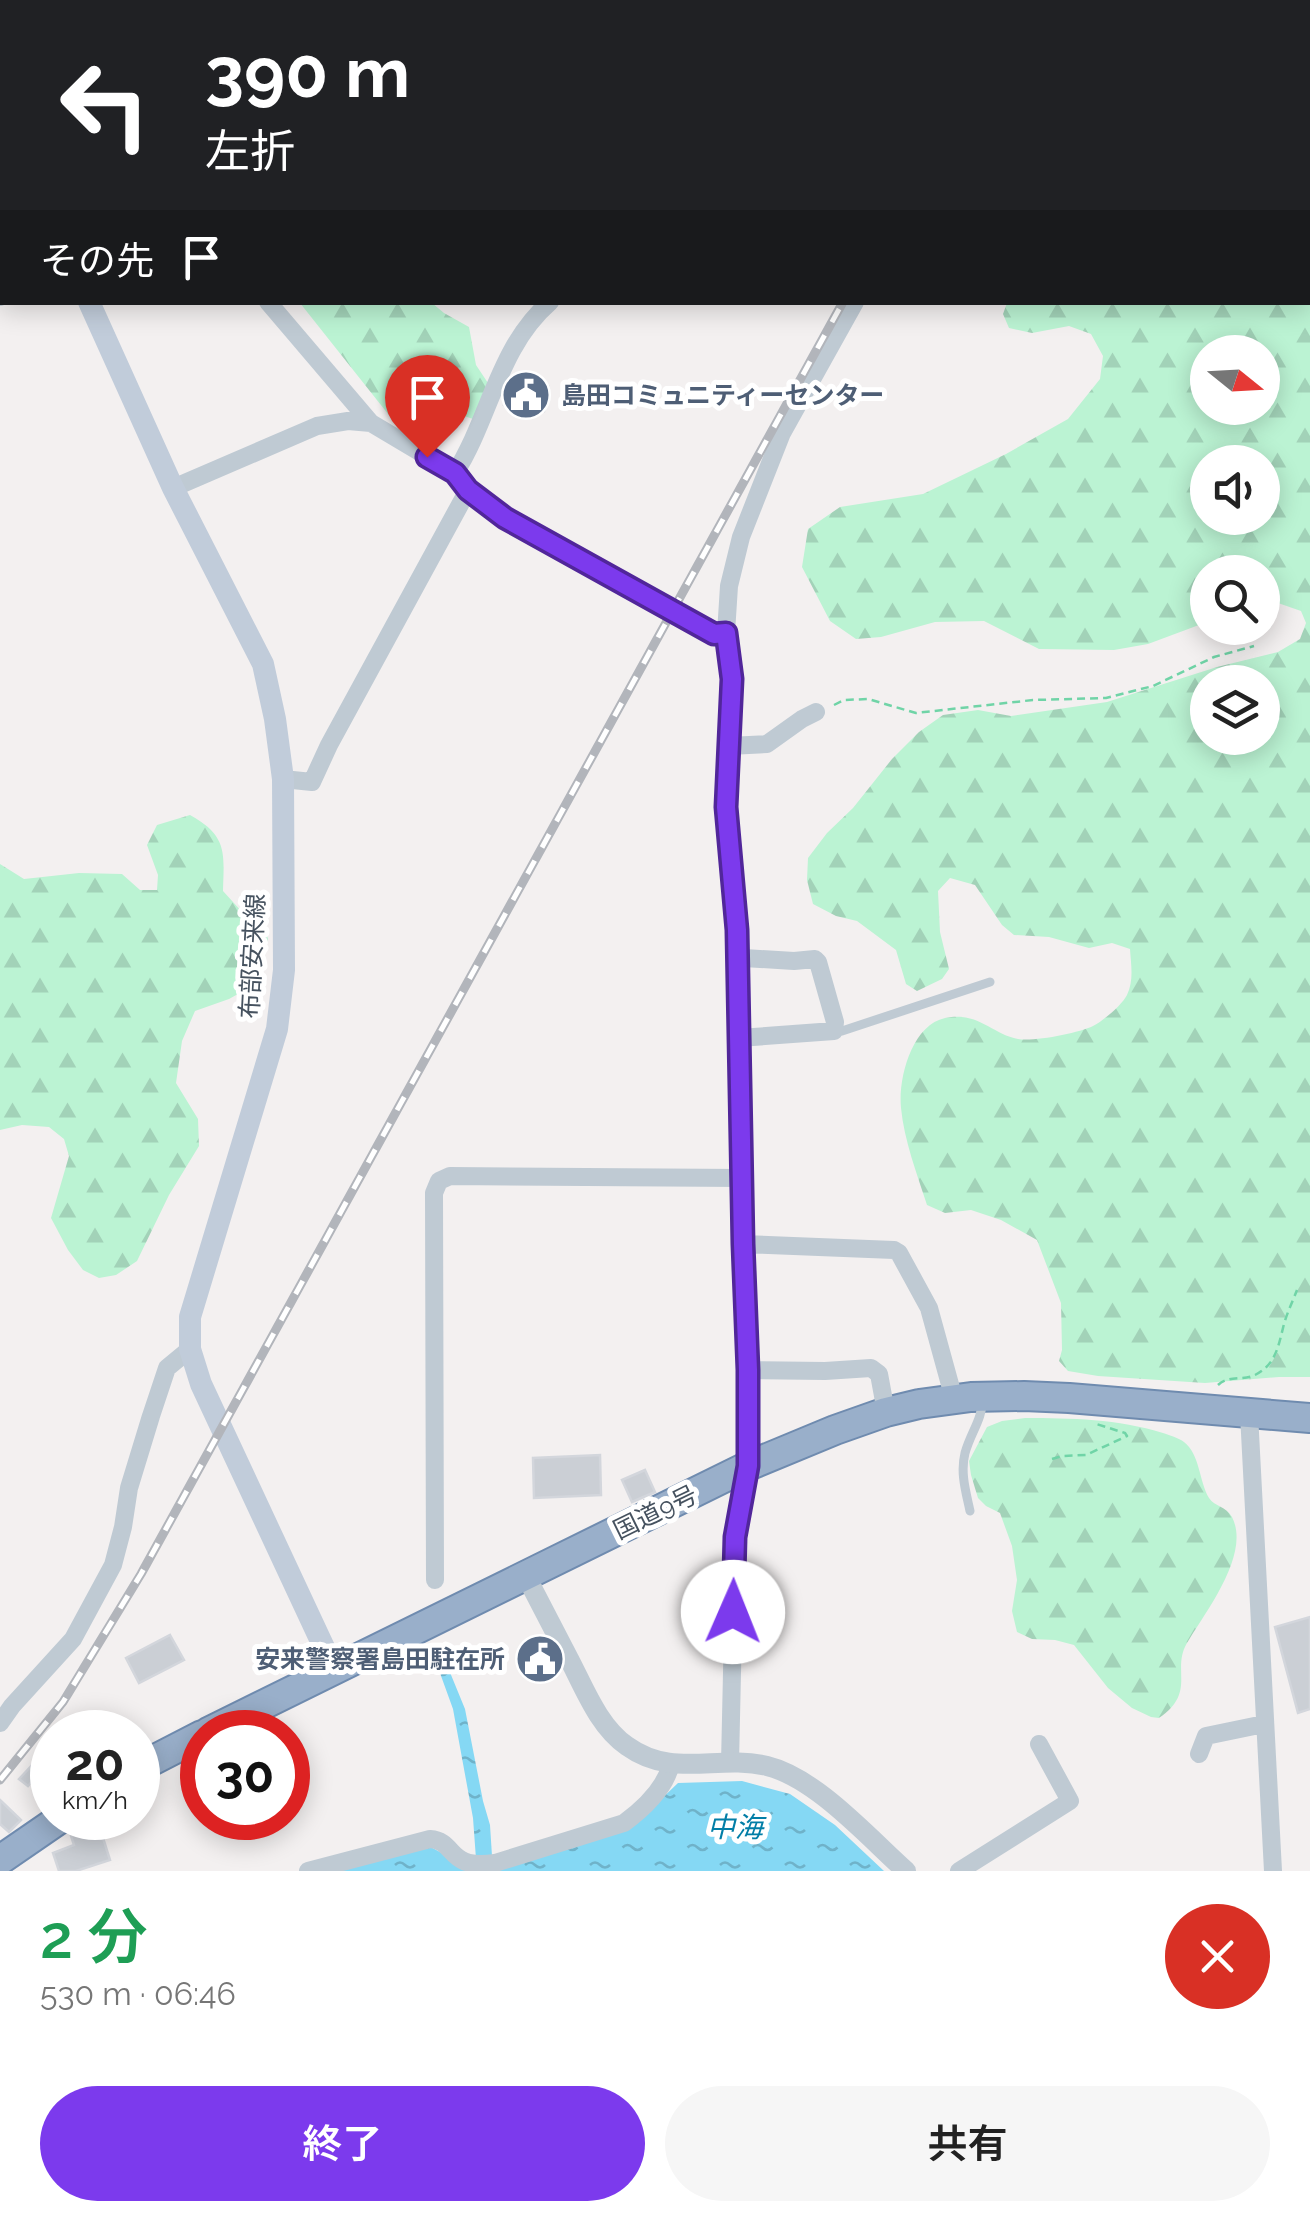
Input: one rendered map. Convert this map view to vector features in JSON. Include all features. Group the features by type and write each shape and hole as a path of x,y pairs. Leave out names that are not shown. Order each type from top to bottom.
{"highway":[{"name":"国道9号","path":"253,1710 748,1466 886,1412 954,1399 1054,1398 1310,1418"},
{"path":"0,1860 30,1840"}],"main road":[{"name":"布部安来線","path":"90,305 172,488 263,664 275,718 283,779 284,970 277,1029 190,1317 190,1349 201,1384 334,1669"}],"street":[{"path":"271,305 371,424 455,473 468,490 505,518 714,634 726,633"},
{"path":"455,473 474,441 492,391 514,347 534,316 547,305"},
{"path":"730,1763 735,1537 748,1466 748,1370 737,930 726,807 732,679 726,633 729,586 741,537 782,433 852,305"},
{"path":"172,488 317,426 348,420 371,424"},
{"path":"283,779 312,782 468,490"},
{"path":"729,746 767,744 816,712"},
{"path":"739,1038 838,1031 818,962 744,958"},
{"path":"435,1580 434,1193 439,1181 450,1176 742,1178"},
{"path":"743,1244 898,1252 929,1308 954,1399"},
{"path":"0,1723 73,1639 113,1565 129,1488 150,1416 168,1368 190,1349"},
{"path":"748,1370 871,1368 879,1374 886,1412"},
{"path":"1249,1414 1273,1871"},
{"path":"526,1576 605,1724 625,1745 654,1761 671,1764 730,1763 767,1766 784,1772 812,1786 906,1871"},
{"path":"1199,1754 1206,1736 1264,1724"},
{"path":"959,1871 1070,1801 1039,1744"},
{"path":"308,1871 430,1839 442,1842 466,1863 495,1862 624,1823 639,1812 664,1782 671,1764"}],"lane":[{"path":"838,1031 990,982"},
{"path":"970,1511 963,1464 982,1414 983,1397"}],"path":[{"path":"816,712 844,700 862,698 916,713 1033,700 1106,698 1153,686 1214,657 1254,646"},
{"path":"1210,1410 1211,1395 1225,1378 1253,1376 1272,1361 1297,1290"},
{"path":"1052,1459 1086,1455 1127,1436 1094,1424"}],"green space":[{"path":"302,305 434,305 469,327 476,365 488,383 476,420 464,416 460,419 443,402 430,401 425,419 392,419"},
{"path":"1006,305 1310,305 1310,1377 1205,1383 1068,1371 1059,1361 1061,1303 1037,1240 1001,1220 971,1210 945,1213 927,1205 911,1157 901,1096 905,1068 924,1031 945,1018 957,1017 976,1020 1025,1040 1086,1029 1107,1017 1127,995 1130,949 1112,943 1089,948 1049,937 1014,935 1002,925 975,885 950,878 938,891 940,932 949,969 942,979 917,991 906,984 896,950 857,921 813,904 807,880 808,858 892,759 943,715 978,710 1011,716 1107,702 1190,676 1190,755 1280,755 1280,665 1225,665 1278,652 1300,639 1306,623 1301,611 1280,604 1280,555 1190,555 1190,628 1148,644 1114,650 1039,649 984,621 935,622 881,637 856,639 830,621 802,567 808,529 840,507 923,494 1006,454 1068,419 1100,379 1103,356 1091,334 1069,326 1032,333 1009,328 1003,314"},
{"path":"190,815 211,830 221,847 223,891 243,913 263,924 268,939 256,984 195,1011 182,1041 176,1083 198,1119 199,1146 169,1195 137,1261 116,1275 99,1278 83,1270 51,1218 69,1156 64,1139 49,1127 22,1125 0,1130 0,864 24,879 79,873 122,874 140,890 157,890 158,875 147,845 157,825"},
{"path":"1025,1418 1112,1422 1179,1439 1193,1453 1209,1498 1232,1517 1236,1548 1231,1565 1187,1643 1177,1699 1159,1718 1132,1708 1108,1688 1074,1645 1032,1639 1017,1632 1012,1611 1017,1580 1012,1546 1000,1513 978,1498 969,1461 987,1427"}],"water":[{"path":"440,1648 465,1709 490,1825 492,1856 476,1859 473,1818 453,1709 432,1651"},
{"name":"中海","path":"742,1781 790,1794 835,1825 884,1871 479,1871 630,1829 678,1783"},
{"path":"427,1845 475,1871 330,1871"}],"building":[{"name":"島田コミュニティーセンター","path":"508,379 548,386 544,411 504,405"},
{"path":"600,1455 601,1495 534,1498 533,1458"},
{"path":"645,1470 655,1492 632,1502 622,1480"},
{"path":"1310,1617 1310,1709 1298,1713 1275,1627"},
{"path":"170,1635 184,1660 139,1683 126,1658"},
{"path":"30,1767 28,1786 19,1779"},
{"path":"0,1800 21,1820 9,1832 0,1824"},
{"path":"72,1840 104,1840 110,1860 76,1871 59,1871 53,1853 74,1845"}],"railway":[{"path":"0,1780 63,1702 141,1574 841,305"}],"place":[{"name":"島田コミュニティーセンター","path":"526,395"},
{"name":"安来警察署島田駐在所","path":"540,1659"}],"route":[{"path":"427,457 455,473 468,490 505,518 714,634 726,633 732,679 726,807 737,930 748,1370 748,1466 735,1537 733,1612"}]}
